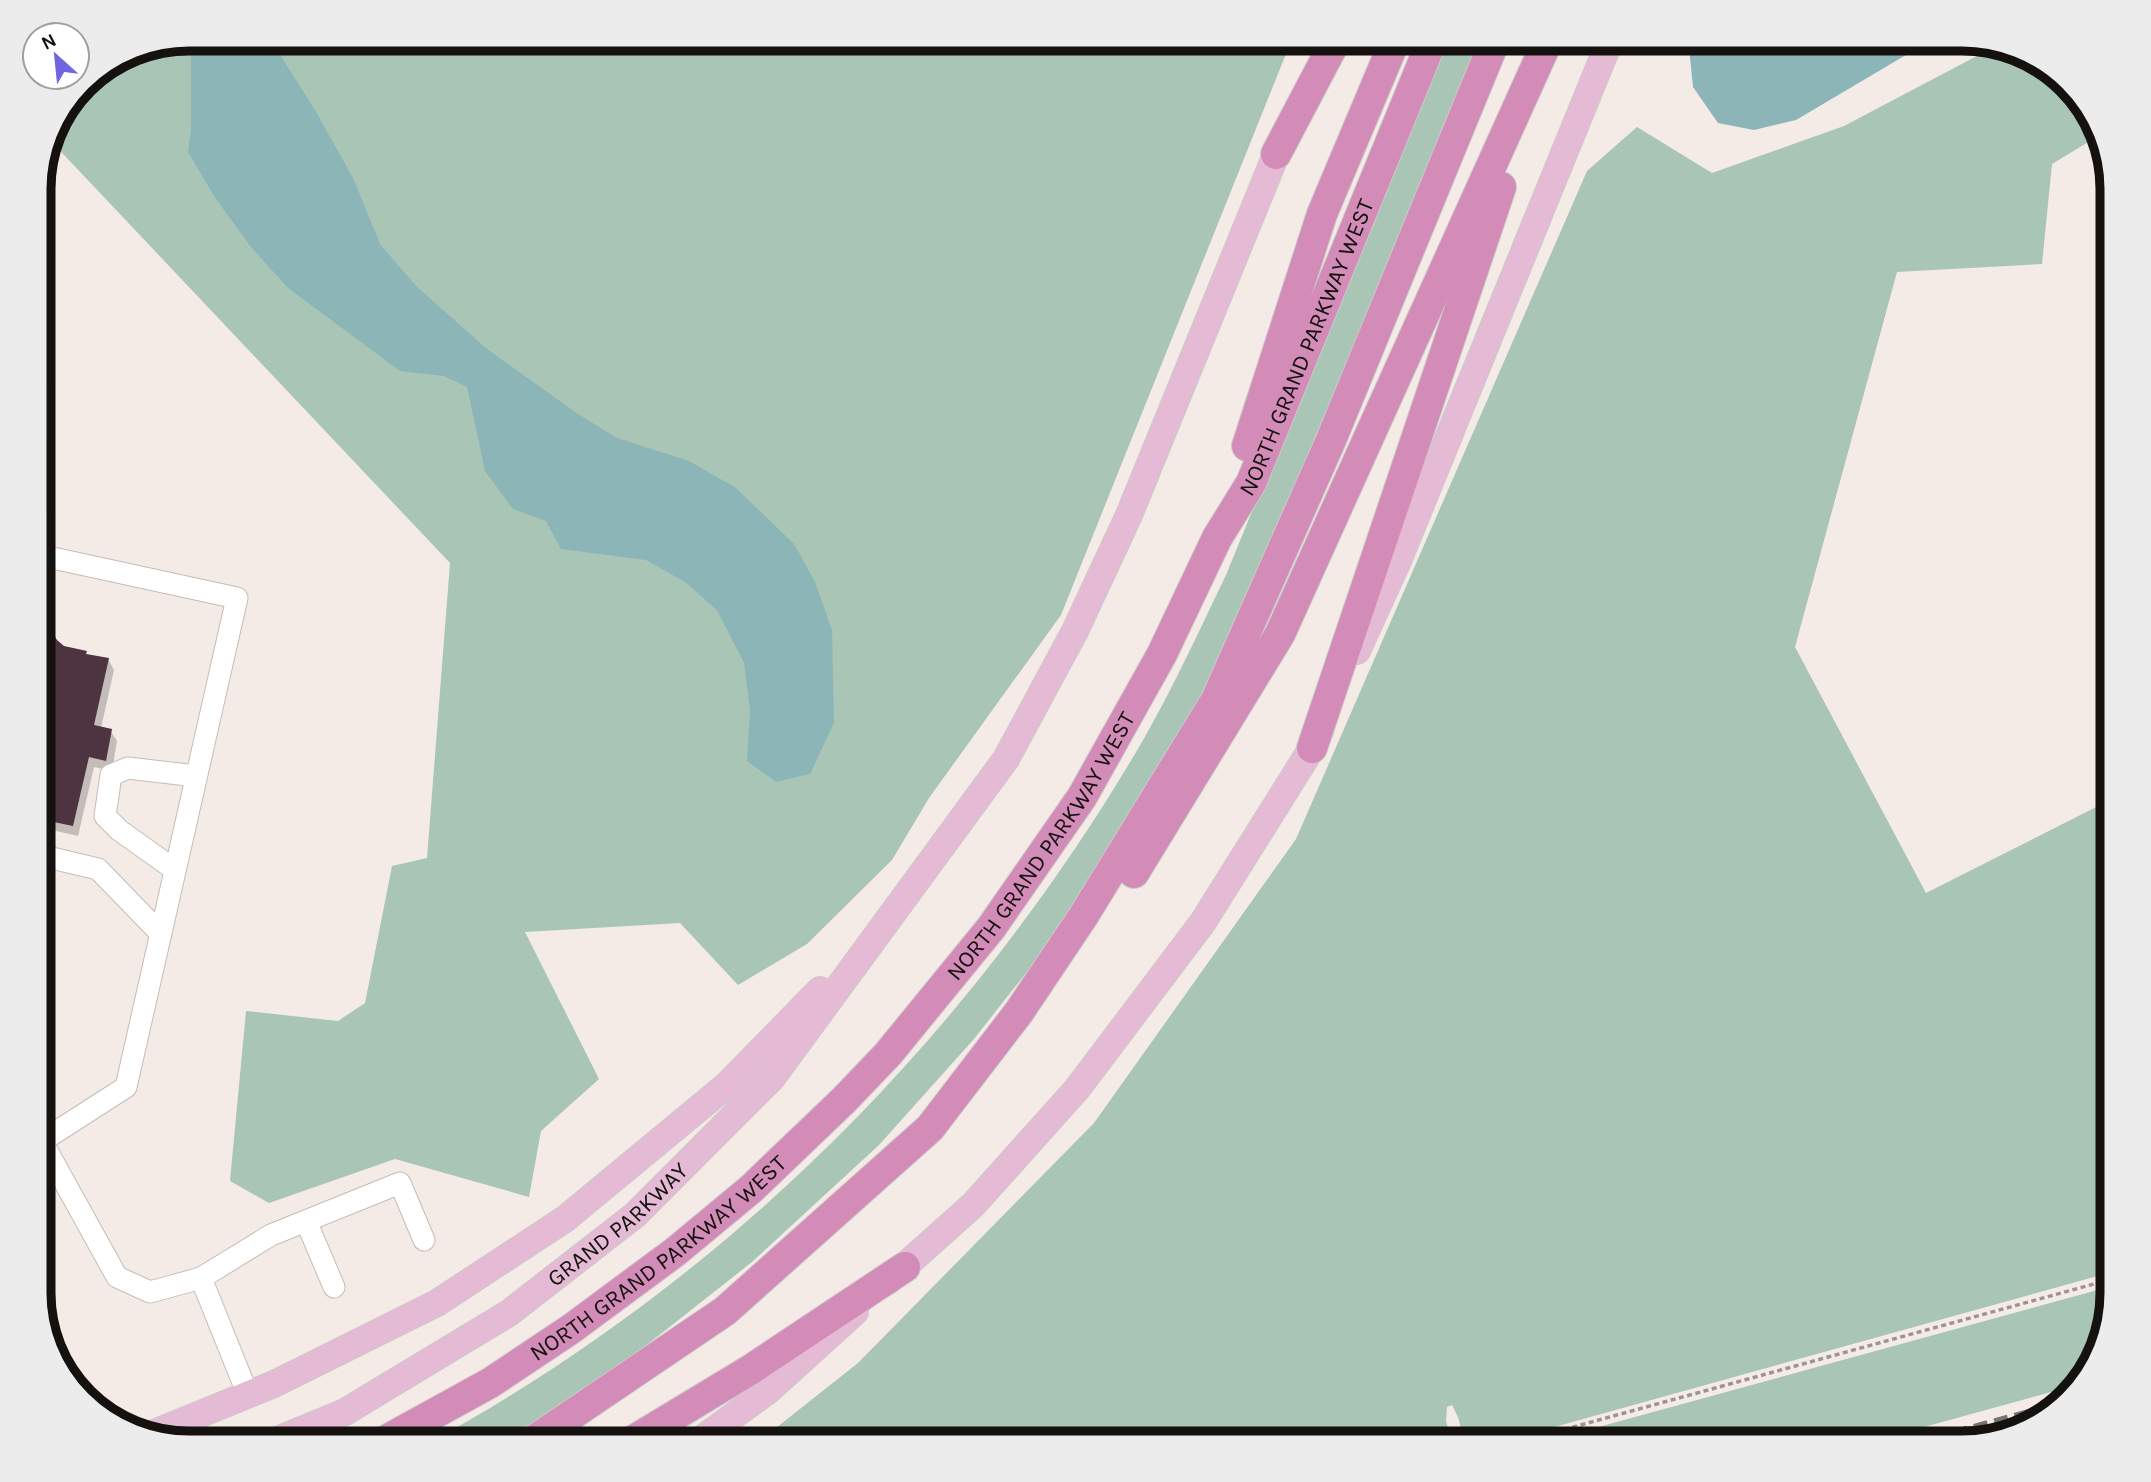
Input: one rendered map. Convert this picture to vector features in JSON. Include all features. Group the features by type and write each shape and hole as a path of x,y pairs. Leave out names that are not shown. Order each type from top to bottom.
{"highway":[{"path":"1276,154 1331,51"},
{"path":"1217,538 1322,214 1391,51"},
{"name":"NORTH GRAND PARKWAY WEST","path":"404,1431 490,1383 570,1329 675,1252 751,1189 888,1054 990,928 1082,797 1162,654 1217,538 1251,483 1428,51"},
{"path":"549,1431 725,1311 930,1128 1019,1012 1084,915 1216,700 1331,440 1491,51"},
{"path":"1084,915 1126,885 1280,634 1544,51"},
{"path":"1312,748 1512,155 1533,76"},
{"path":"650,1431 750,1370 905,1267"}],"main road":[{"path":"164,1429 248,1395 437,1303 565,1219 727,1085 889,918 1006,759 1075,631 1129,515 1316,51"},
{"path":"714,1431 769,1390 972,1205 1077,1088 1203,922 1312,748 1398,561 1606,51"},
{"name":"GRAND PARKWAY","path":"300,1431 345,1412 509,1313 635,1215 772,1079 889,918"}],"lane":[{"path":"51,558 237,598 126,1087 51,1132"},
{"path":"175,870 119,830 105,816 111,775 128,768 197,776"},
{"path":"51,858 98,869 161,934"},
{"path":"51,1159 117,1277 150,1292 201,1278 271,1235 400,1183 424,1240"},
{"path":"306,1221 334,1287"},
{"path":"201,1278 248,1395"}],"path":[{"path":"1562,1431 2100,1282"}],"green space":[{"path":"180,51 1287,51 1061,615 929,798 892,860 807,944 738,985 680,923 525,932 599,1079 541,1131 529,1197 395,1159 269,1203 230,1181 246,1011 338,1021 365,1003 392,866 427,858 450,563 57,147 74,112 91,91 112,74 136,61"},
{"path":"1440,51 1475,51 1261,575 1200,704 1059,931 974,1039 879,1145 752,1262 634,1355 519,1431 449,1431 539,1378 643,1305 741,1226 833,1141 919,1050 1000,953 1074,850 1142,742 1226,575"},
{"path":"1984,52 2023,65 2053,85 2077,112 2091,140 2052,164 2042,264 1897,272 1795,647 1926,893 2100,805 2100,1275 1540,1431 1462,1431 1452,1405 1447,1407 1448,1431 772,1431 858,1363 1094,1123 1296,839 1587,171 1637,127 1712,173 1844,126"},
{"path":"2100,1289 2096,1329 2090,1346 2077,1370 2060,1390 1910,1431 1584,1431"}],"water":[{"path":"278,51 353,178 380,244 417,287 487,349 578,414 617,438 689,461 736,488 794,544 815,582 832,630 834,723 810,774 776,782 747,761 750,710 744,663 717,610 685,582 646,560 561,549 546,521 513,509 485,471 467,387 444,376 400,371 288,288 251,247 216,199 188,152 191,129 191,52"},
{"path":"1689,51 1913,51 1796,120 1754,130 1718,123 1693,87"}],"building":[{"path":"51,630 64,646 109,658 94,725 112,729 106,761 89,757 73,826 51,821"}],"railway":[{"path":"1957,1431 2037,1409"}]}
